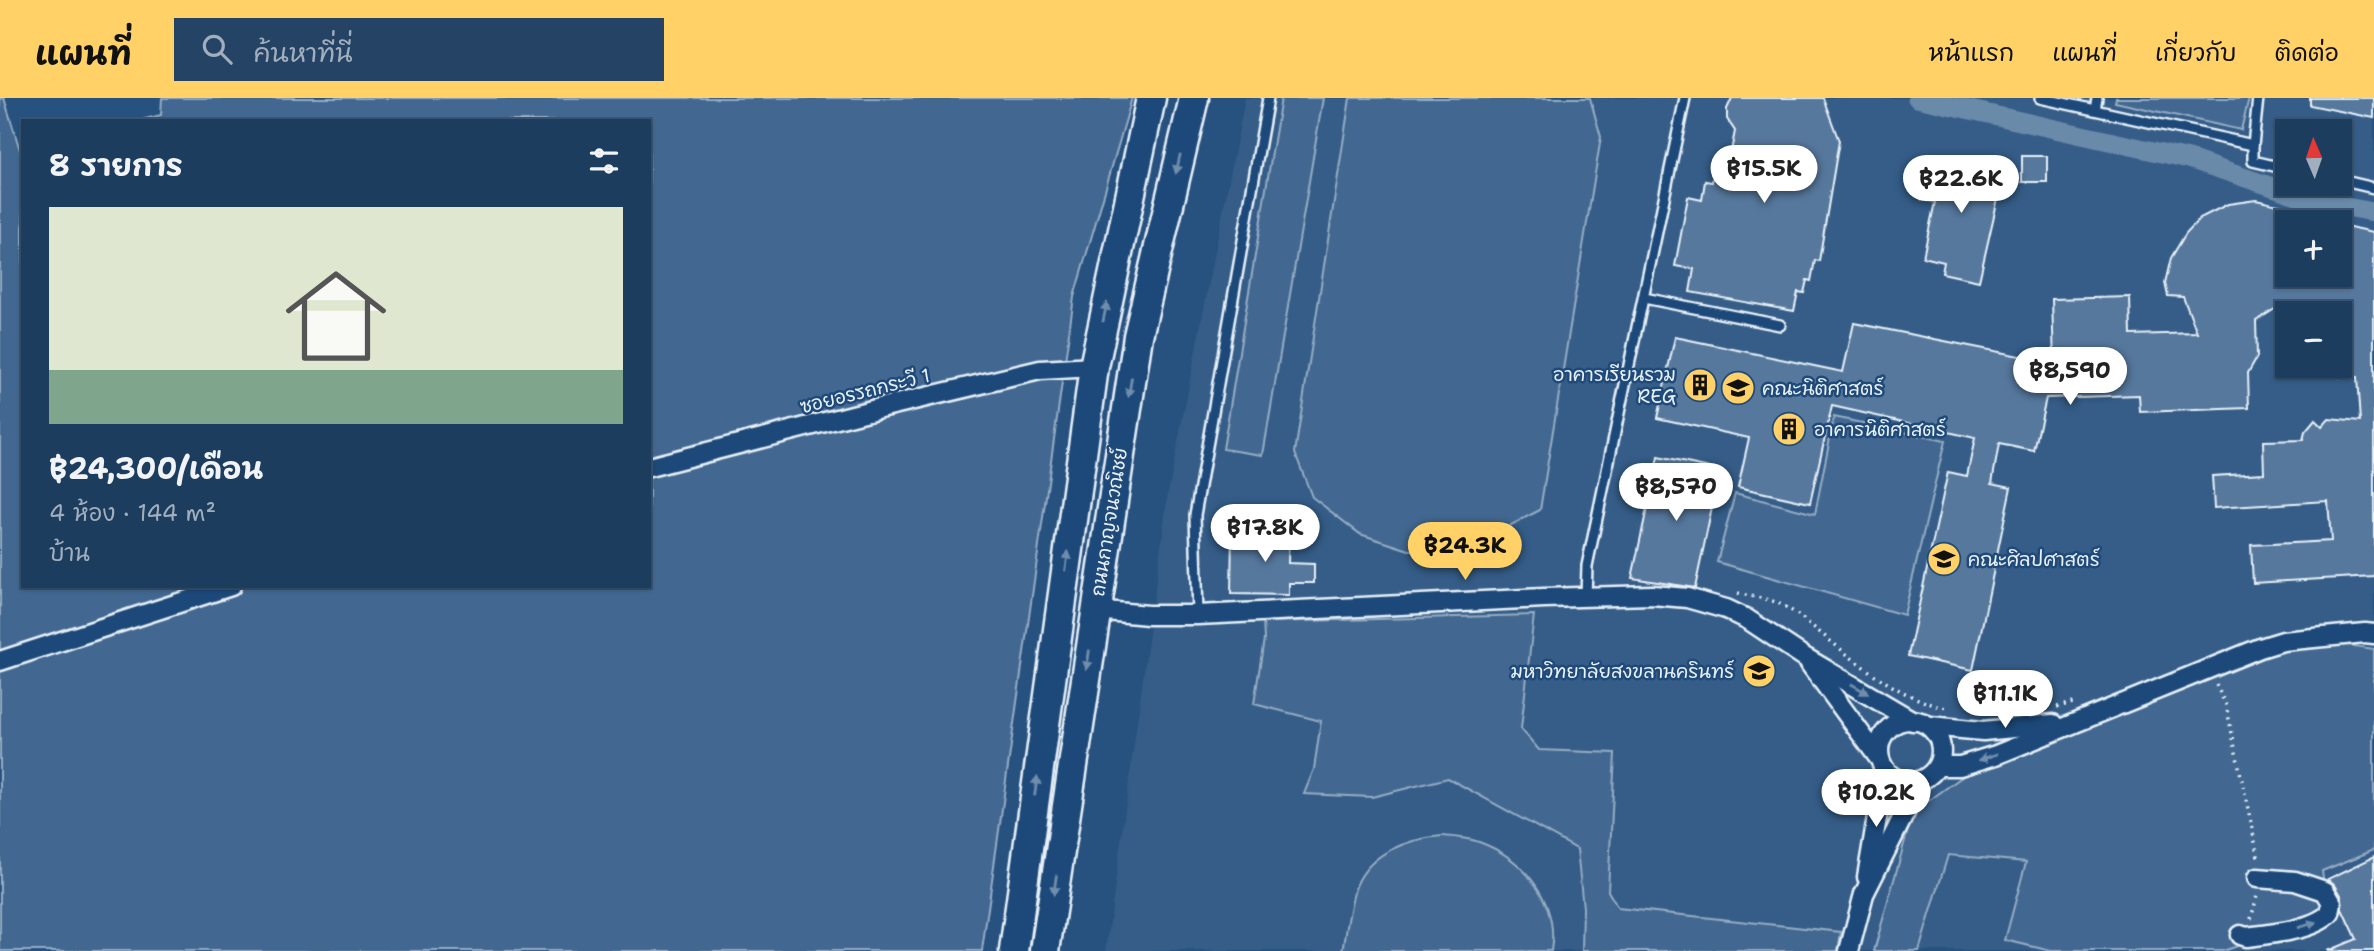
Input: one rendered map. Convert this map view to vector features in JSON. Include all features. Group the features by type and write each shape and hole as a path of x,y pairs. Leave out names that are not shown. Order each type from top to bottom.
{"main road":[{"name":"ถนนกาญจนวณิชย์","path":"1014,951 1094,367 1151,98"},
{"name":"ถนนกาญจนวณิชย์","path":"1045,951 1138,336 1194,98"},
{"path":"1060,608 1095,610"}],"street":[{"name":"ซอยอรรถกระวี 1","path":"651,466 1040,370 1094,367"},
{"path":"0,661 225,588"},
{"path":"1095,610 1148,615 1198,615 1586,597 1652,595 1687,598 1709,603 1747,619 1806,658 1938,734 1943,755 1940,766 1933,774 1921,780 1894,777 1806,658"},
{"path":"1940,766 1960,766 1996,755 2208,667 2283,641 2374,634"},
{"path":"1849,951 1864,894 1882,764 1878,748 1886,730 1894,724 1921,723 2005,730 2074,722"},
{"path":"1864,894 1921,780"},
{"path":"2243,936 2305,926 2319,922 2330,913 2332,903 2325,891 2295,881 2260,878"}],"lane":[{"path":"1198,615 1195,516 1268,98"},
{"path":"1586,597 1587,566 1685,98"},
{"path":"2040,98 2253,145"},
{"path":"2095,110 2097,98"},
{"path":"2258,98 2253,161 2275,166"},
{"path":"2352,183 2374,188"},
{"path":"1644,298 1780,326"}],"path":[{"path":"1734,592 1778,603 1898,689 1916,699 1947,708"},
{"path":"2208,667 2226,705 2260,878 2243,936"},
{"path":"2052,708 2075,702"}],"shaded area":[{"path":"0,98 4,98 21,150 21,588 651,588 651,119 145,119 161,115 162,98 1132,98 1074,297 982,951 0,951"},
{"name":"มหาวิทยาลัยสงขลานครินทร์","path":"1245,98 2374,98 2374,951 1106,951 1168,493"},
{"path":"1281,98 1323,98 1263,455 1223,449"},
{"path":"1350,98 1590,98 1601,137 1540,510 1465,549 1409,550 1360,534 1312,497 1295,453"},
{"path":"2116,98 2249,98 2241,130 2115,102"},
{"path":"1834,417 1945,441 1904,615 1717,562 1735,493 1815,514"},
{"path":"1534,615 1521,729 1539,750 1615,753 1608,891 1618,908 1841,932 1838,951 1582,951 1583,908 1577,849 1448,778 1372,797 1304,794 1314,769 1321,721 1254,704 1264,639 1263,622"},
{"path":"2341,644 2374,649 2374,850 2322,871 2328,913 2223,951 2051,951 2005,940 2026,862 1948,855 1919,951 1874,951 1913,812 1966,774 2286,649"},
{"path":"1442,836 1479,842 1495,849 1524,871 1544,899 1552,933 1551,951 1343,951 1350,910 1362,874 1380,856 1392,849 1416,840"}],"building":[{"path":"1732,98 1823,98 1839,141 1819,261 1815,260 1811,281 1807,280 1804,293 1798,292 1794,311 1690,292 1694,269 1675,266 1688,197 1702,200 1705,181 1712,182 1715,165 1728,167 1735,131 1727,119 1727,109"},
{"path":"2310,98 2374,98 2374,118 2310,105"},
{"path":"2022,156 2047,156 2047,182 2022,182"},
{"path":"1934,157 2004,172 1979,281 1942,273 1944,262 1923,257 1935,202 1922,200"},
{"path":"2256,200 2282,206 2281,210 2275,210 2275,287 2352,287 2352,227 2374,232 2374,576 2253,583 2251,545 2331,541 2328,501 2214,508 2212,476 2264,473 2263,441 2303,440 2305,432 2315,420 2322,427 2329,419 2360,422 2357,377 2352,377 2352,301 2275,301 2275,309 2256,321 2257,357 2248,373 2249,408 2140,412 2139,395 2046,398 2034,451 1999,444 1992,483 2011,487 1973,670 1908,656 1948,472 1967,476 1975,438 1832,406 1810,503 1738,487 1749,438 1657,418 1675,337 1843,372 1854,323 2054,363 2052,299 2130,297 2131,335 2197,333 2183,297 2168,296 2165,283 2171,258 2186,233 2200,218 2228,204"},
{"path":"1658,457 1720,470 1695,588 1632,578"},
{"path":"1232,529 1289,531 1288,563 1314,564 1314,583 1289,583 1289,595 1231,594"},
{"path":"2374,857 2374,951 2327,951 2356,939 2342,909 2342,897 2328,879"}],"waterway":[{"path":"1917,98 2189,159 2318,202 2374,212"}],"place":[{"name":"อาคารเรียนรวม REG","path":"1700,385"},
{"name":"คณะนิติศาสตร์","path":"1738,388"},
{"name":"อาคารนิติศาสตร์","path":"1789,429"},
{"name":"คณะศิลปศาสตร์","path":"1944,559"},
{"name":"มหาวิทยาลัยสงขลานครินทร์","path":"1759,671"}]}
